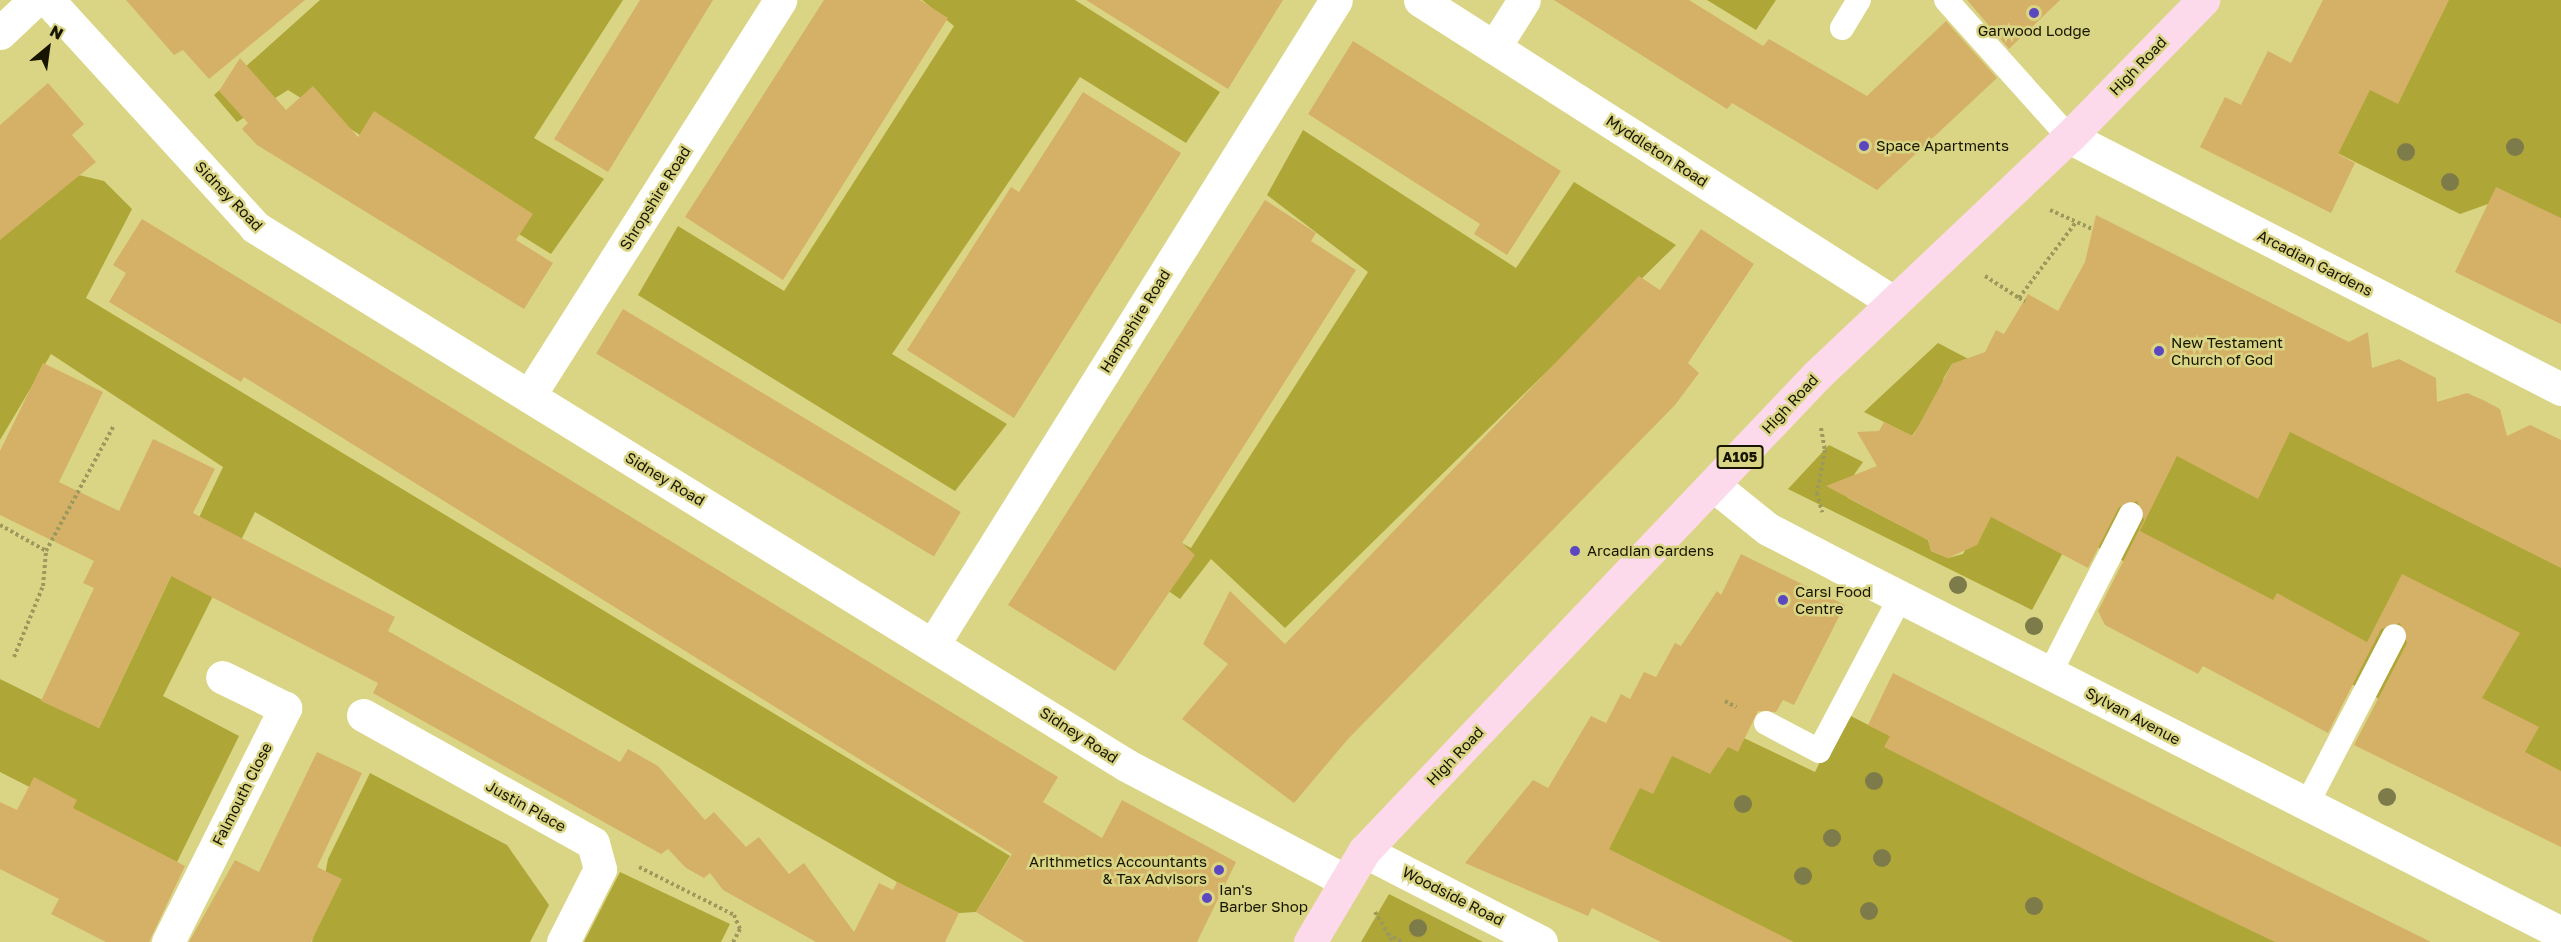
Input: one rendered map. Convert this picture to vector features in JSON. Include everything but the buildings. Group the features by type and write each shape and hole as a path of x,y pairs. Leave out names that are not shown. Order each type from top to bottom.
{"main road":[{"name":"High Road","path":"1310,942 1344,880 1364,851 1812,380 2068,137 2204,0"}],"street":[{"path":"0,33 35,0"},
{"name":"Sidney Road","path":"48,0 255,227 934,643 1126,765 1344,880"},
{"name":"Shropshire Road","path":"529,396 780,0"},
{"name":"Hampshire Road","path":"934,643 1336,0"},
{"name":"Myddleton Road","path":"1420,0 1893,302"},
{"path":"1495,46 1524,0"},
{"name":"Arcadian Gardens","path":"2068,137 2561,389"},
{"name":"Sylvan Avenue","path":"1713,485 1768,529 2561,933"},
{"name":"Falmouth Close","path":"168,942 285,708 222,677"},
{"name":"Justin Place","path":"363,715 593,843"},
{"path":"563,942 600,869 593,843"},
{"name":"Woodside Road","path":"1364,851 1541,942"}],"lane":[{"path":"1842,28 1859,0"},
{"path":"1946,0 2068,137"},
{"path":"2050,673 2131,514"},
{"path":"1766,723 1819,751 1901,596"},
{"path":"2307,804 2394,636"}],"path":[{"path":"2049,209 2092,229"},
{"path":"2019,298 2076,222"},
{"path":"1985,276 2025,301"},
{"path":"1812,380 1825,450 1817,493 1839,566"},
{"path":"14,657 43,586 46,552 114,425"},
{"path":"0,525 46,552"},
{"path":"593,843 734,915 740,929 733,942"},
{"path":"1373,905 1393,942"},
{"path":"1387,933 1403,942"}],"shaded area":[{"path":"320,0 623,0 534,138 604,179 551,254 288,90 237,122 214,95"},
{"path":"922,0 1075,0 1220,92 1186,143 1080,77 892,354 1007,424 955,491 638,295 678,226 784,291 954,26"},
{"path":"1707,0 1776,0 1756,30"},
{"path":"2417,0 2561,0 2561,240 2488,204 2460,214 2301,135"},
{"path":"1303,130 1516,268 1574,182 1676,245 1285,628 1211,559 1180,599 1121,558 1143,522 1191,548 1368,272 1267,195"},
{"path":"66,172 104,181 132,209 86,298 1010,856 976,912 959,913 897,882 255,512 163,696 239,736 177,862 0,772 0,679 99,728 223,467 51,354 0,440 0,228"},
{"path":"1938,343 1978,364 1966,359 1952,364 1943,379 1947,385 1912,436 1864,412"},
{"path":"2289,422 2561,557 2561,797 2073,534 2032,610 1788,489 1829,445 1863,462 1844,489 1848,498 1928,540 1931,551 1948,558 1963,554 1995,496"},
{"path":"1845,713 2297,942 1766,942 1602,863 1625,806 1670,748 1724,735 1746,739 1815,772"},
{"path":"370,773 507,845 549,905 530,942 312,942 328,859"},
{"path":"620,872 730,924 721,942 584,942"},
{"path":"1389,894 1483,942 1361,942"}],"place":[{"name":"Garwood Lodge","path":"2034,13"},
{"name":"Space Apartments","path":"1864,146"},
{"name":"New Testament Church of God","path":"2159,351"},
{"name":"Arcadian Gardens","path":"1575,551"},
{"name":"Carsi Food Centre","path":"1783,600"},
{"name":"Arithmetics Accountants & Tax Advisors","path":"1219,870"},
{"name":"Ian's Barber Shop","path":"1207,898"}]}
